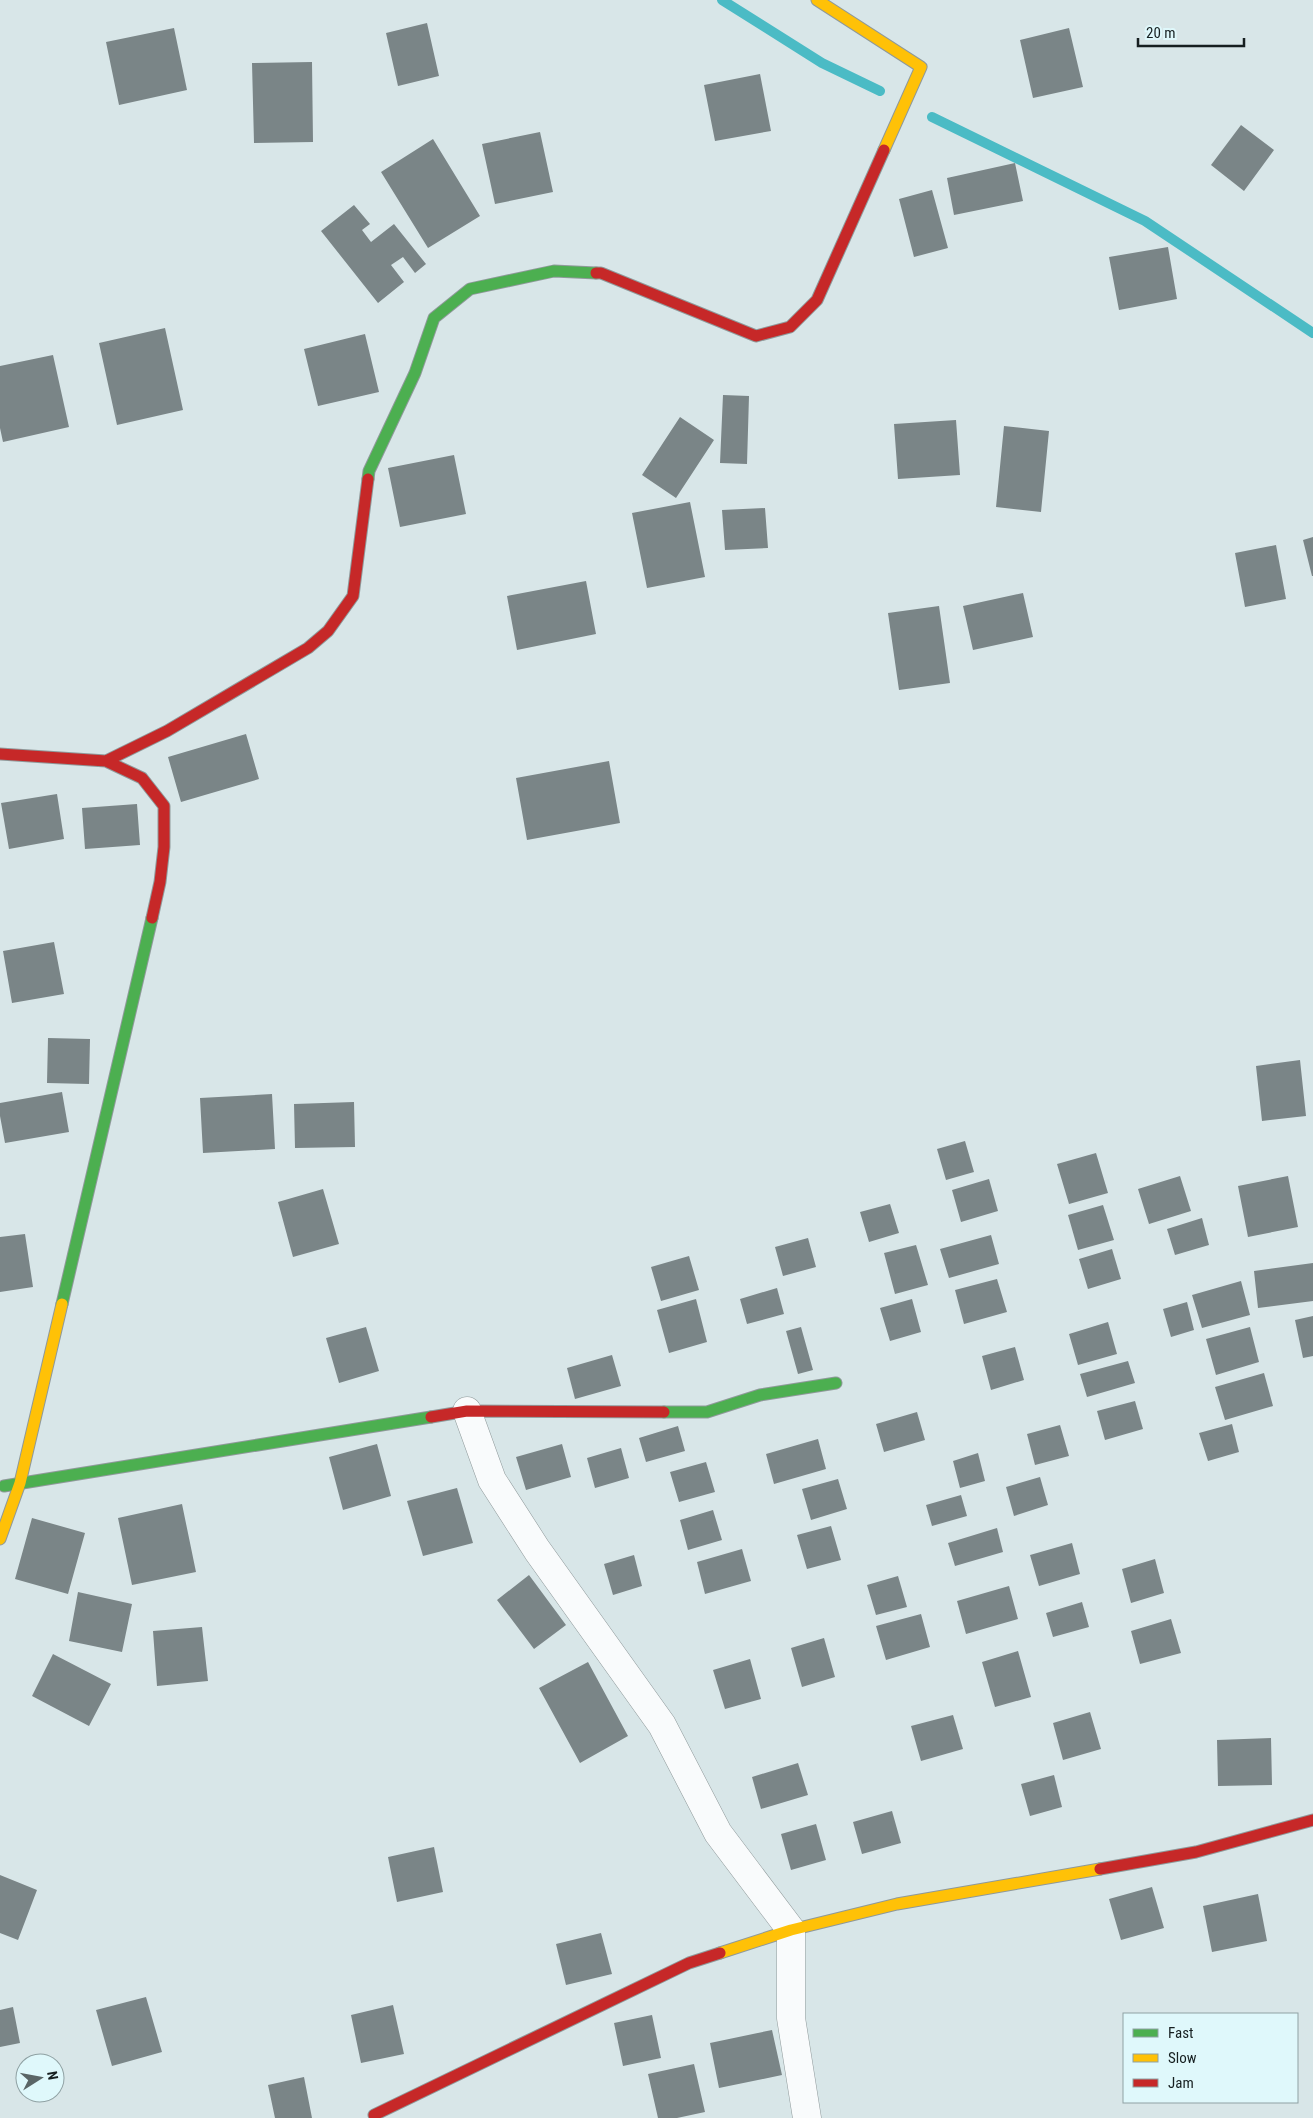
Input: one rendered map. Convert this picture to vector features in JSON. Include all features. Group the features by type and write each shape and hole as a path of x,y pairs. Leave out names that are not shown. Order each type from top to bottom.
{"street":[{"path":"106,761 183,721 308,648 328,631 353,596 369,471 415,373 434,318 470,289 554,271 601,273 756,336 790,327 817,300 921,67 817,0"},
{"path":"0,754 106,761 142,778 164,806 164,847 160,882 20,1483 0,1539"},
{"path":"0,1487 467,1411 707,1412 760,1395 836,1384"},
{"path":"467,1411 492,1480 537,1550 662,1725 718,1833 791,1930 791,2018 807,2118"},
{"path":"374,2115 689,1963 791,1930 897,1904 1196,1852 1313,1820"}],"building":[{"path":"427,23 439,76 398,86 386,33"},
{"path":"174,28 187,90 119,105 106,42"},
{"path":"1069,28 1083,87 1033,98 1020,40"},
{"path":"312,62 313,142 254,143 252,63"},
{"path":"760,74 771,131 715,141 704,85"},
{"path":"1241,125 1274,150 1244,191 1211,165"},
{"path":"540,132 553,192 495,204 482,144"},
{"path":"433,139 480,216 428,248 381,172"},
{"path":"1015,163 1023,201 954,215 947,178"},
{"path":"932,190 948,248 914,257 899,199"},
{"path":"354,205 370,224 362,230 371,242 394,224 426,264 415,273 403,257 391,265 404,282 378,303 321,231"},
{"path":"1168,247 1177,299 1119,310 1109,257"},
{"path":"165,328 183,410 117,425 99,343"},
{"path":"365,334 379,392 318,406 304,349"},
{"path":"53,355 69,427 3,442 0,428 0,366"},
{"path":"723,395 749,396 747,464 720,463"},
{"path":"680,417 714,440 676,498 642,475"},
{"path":"956,420 960,475 898,479 894,424"},
{"path":"1004,426 1049,431 1041,512 996,507"},
{"path":"454,455 466,514 400,527 388,468"},
{"path":"690,502 705,577 647,588 632,513"},
{"path":"765,508 768,548 725,550 722,510"},
{"path":"1313,537 1313,576 1312,576 1303,540"},
{"path":"1276,545 1286,599 1245,607 1235,553"},
{"path":"586,581 596,634 517,650 507,596"},
{"path":"1023,593 1033,637 973,650 963,606"},
{"path":"939,606 950,683 899,690 888,613"},
{"path":"246,734 259,779 181,802 168,757"},
{"path":"609,761 620,823 527,840 516,778"},
{"path":"57,794 64,839 9,849 1,803"},
{"path":"137,804 140,845 85,849 82,808"},
{"path":"54,942 64,994 12,1003 3,951"},
{"path":"48,1038 90,1039 89,1084 47,1083"},
{"path":"1300,1060 1306,1116 1262,1121 1256,1066"},
{"path":"62,1092 69,1132 5,1143 0,1116 0,1103"},
{"path":"272,1094 275,1149 203,1153 200,1098"},
{"path":"354,1102 355,1147 295,1148 294,1104"},
{"path":"965,1141 974,1172 946,1180 937,1149"},
{"path":"1096,1153 1108,1193 1069,1204 1057,1164"},
{"path":"1180,1176 1191,1211 1149,1224 1138,1189"},
{"path":"1288,1176 1298,1227 1248,1237 1238,1186"},
{"path":"989,1179 998,1211 961,1222 952,1190"},
{"path":"323,1189 339,1244 293,1257 278,1202"},
{"path":"890,1204 899,1233 869,1242 860,1212"},
{"path":"1103,1205 1114,1240 1078,1250 1068,1215"},
{"path":"1202,1218 1209,1245 1175,1255 1167,1229"},
{"path":"25,1234 33,1287 0,1292 0,1237"},
{"path":"991,1235 999,1264 949,1278 940,1249"},
{"path":"808,1238 816,1267 783,1276 775,1247"},
{"path":"916,1245 928,1285 895,1294 884,1253"},
{"path":"1112,1249 1121,1279 1088,1289 1079,1259"},
{"path":"689,1256 699,1290 661,1301 651,1267"},
{"path":"1313,1263 1313,1301 1258,1308 1254,1271"},
{"path":"997,1279 1007,1312 964,1324 955,1290"},
{"path":"1241,1281 1250,1315 1202,1328 1192,1295"},
{"path":"777,1288 784,1314 747,1324 740,1299"},
{"path":"696,1299 707,1342 669,1353 657,1310"},
{"path":"912,1299 921,1332 890,1341 880,1308"},
{"path":"1187,1302 1194,1330 1171,1337 1163,1309"},
{"path":"1313,1316 1313,1356 1303,1358 1295,1320"},
{"path":"1108,1322 1117,1354 1078,1365 1069,1334"},
{"path":"366,1327 379,1371 339,1383 326,1338"},
{"path":"801,1327 813,1370 798,1374 786,1331"},
{"path":"1250,1327 1259,1362 1216,1375 1206,1339"},
{"path":"1015,1347 1024,1380 991,1390 982,1356"},
{"path":"612,1355 621,1386 575,1399 567,1368"},
{"path":"1128,1361 1135,1383 1087,1397 1080,1374"},
{"path":"1264,1373 1273,1406 1225,1420 1215,1387"},
{"path":"1135,1401 1143,1429 1105,1440 1097,1411"},
{"path":"917,1412 925,1440 884,1452 876,1424"},
{"path":"1232,1424 1239,1452 1208,1461 1199,1433"},
{"path":"1060,1425 1069,1456 1035,1465 1027,1434"},
{"path":"678,1426 685,1451 646,1462 639,1438"},
{"path":"818,1439 826,1469 774,1484 766,1454"},
{"path":"377,1444 391,1496 343,1510 329,1457"},
{"path":"562,1444 571,1477 526,1490 516,1457"},
{"path":"621,1448 629,1478 595,1488 587,1458"},
{"path":"978,1453 985,1481 960,1488 953,1461"},
{"path":"706,1462 715,1492 679,1502 670,1472"},
{"path":"1040,1477 1048,1505 1014,1516 1006,1487"},
{"path":"838,1479 847,1509 811,1520 802,1489"},
{"path":"457,1488 473,1543 423,1556 407,1501"},
{"path":"961,1495 967,1516 932,1526 926,1505"},
{"path":"182,1504 196,1572 132,1585 118,1518"},
{"path":"713,1510 722,1540 688,1550 680,1520"},
{"path":"32,1518 85,1533 68,1594 15,1579"},
{"path":"831,1526 841,1560 807,1569 797,1535"},
{"path":"997,1528 1003,1552 955,1566 948,1543"},
{"path":"1072,1543 1080,1574 1039,1586 1030,1555"},
{"path":"742,1549 751,1581 705,1594 697,1562"},
{"path":"634,1555 642,1586 613,1595 604,1564"},
{"path":"1155,1559 1164,1593 1131,1603 1122,1569"},
{"path":"529,1575 566,1625 534,1649 497,1600"},
{"path":"898,1576 907,1607 876,1615 867,1585"},
{"path":"1009,1586 1018,1619 966,1634 957,1601"},
{"path":"78,1592 132,1604 122,1652 69,1641"},
{"path":"1082,1602 1089,1627 1053,1637 1046,1613"},
{"path":"921,1614 930,1647 886,1660 876,1626"},
{"path":"1171,1619 1181,1653 1140,1664 1131,1631"},
{"path":"202,1627 208,1681 157,1686 153,1631"},
{"path":"824,1638 835,1677 802,1687 791,1648"},
{"path":"1018,1651 1031,1697 995,1707 982,1662"},
{"path":"53,1654 111,1684 89,1726 32,1696"},
{"path":"750,1659 761,1699 725,1709 713,1670"},
{"path":"588,1662 628,1736 580,1763 539,1688"},
{"path":"1090,1712 1101,1749 1063,1760 1053,1723"},
{"path":"953,1715 963,1749 921,1761 911,1726"},
{"path":"1271,1738 1272,1785 1218,1786 1217,1740"},
{"path":"798,1763 808,1795 761,1809 752,1777"},
{"path":"1054,1775 1062,1807 1030,1816 1021,1784"},
{"path":"892,1811 901,1843 862,1854 853,1822"},
{"path":"816,1824 826,1860 791,1870 781,1834"},
{"path":"434,1847 443,1892 397,1902 388,1857"},
{"path":"0,1875 37,1890 18,1940 0,1933"},
{"path":"1152,1887 1164,1928 1121,1940 1109,1899"},
{"path":"1258,1894 1267,1941 1212,1952 1203,1906"},
{"path":"601,1933 612,1974 566,1985 556,1944"},
{"path":"146,1997 162,2052 112,2066 96,2010"},
{"path":"393,2005 404,2054 361,2063 351,2015"},
{"path":"13,2007 20,2043 0,2047 0,2010"},
{"path":"652,2015 661,2058 623,2066 614,2023"},
{"path":"772,2030 782,2075 719,2088 710,2043"},
{"path":"694,2064 705,2112 677,2118 658,2118 648,2074"},
{"path":"304,2077 312,2118 275,2118 268,2085"}],"waterway":[{"path":"722,0 822,63 880,91"},
{"path":"932,117 1145,221 1313,333"}],"traffic: fast":[{"path":"368,479 369,471 415,373 434,318 470,289 554,271 596,273"},
{"path":"62,1304 152,918"},
{"path":"664,1412 707,1412 760,1395 836,1383"},
{"path":"4,1486 431,1417"}],"traffic: slow":[{"path":"817,0 921,67 884,150"},
{"path":"0,1539 20,1483 62,1304"},
{"path":"720,1953 791,1930 897,1904 1100,1869"}],"traffic: jam":[{"path":"596,273 601,273 756,336 790,327 817,300 884,150"},
{"path":"106,761 167,731 308,648 328,631 353,596 368,479"},
{"path":"0,754 106,761 142,778 164,806 164,847 160,882 152,918"},
{"path":"431,1417 467,1411 664,1412"},
{"path":"1100,1869 1196,1852 1313,1820"},
{"path":"374,2115 689,1963 720,1953"}]}
